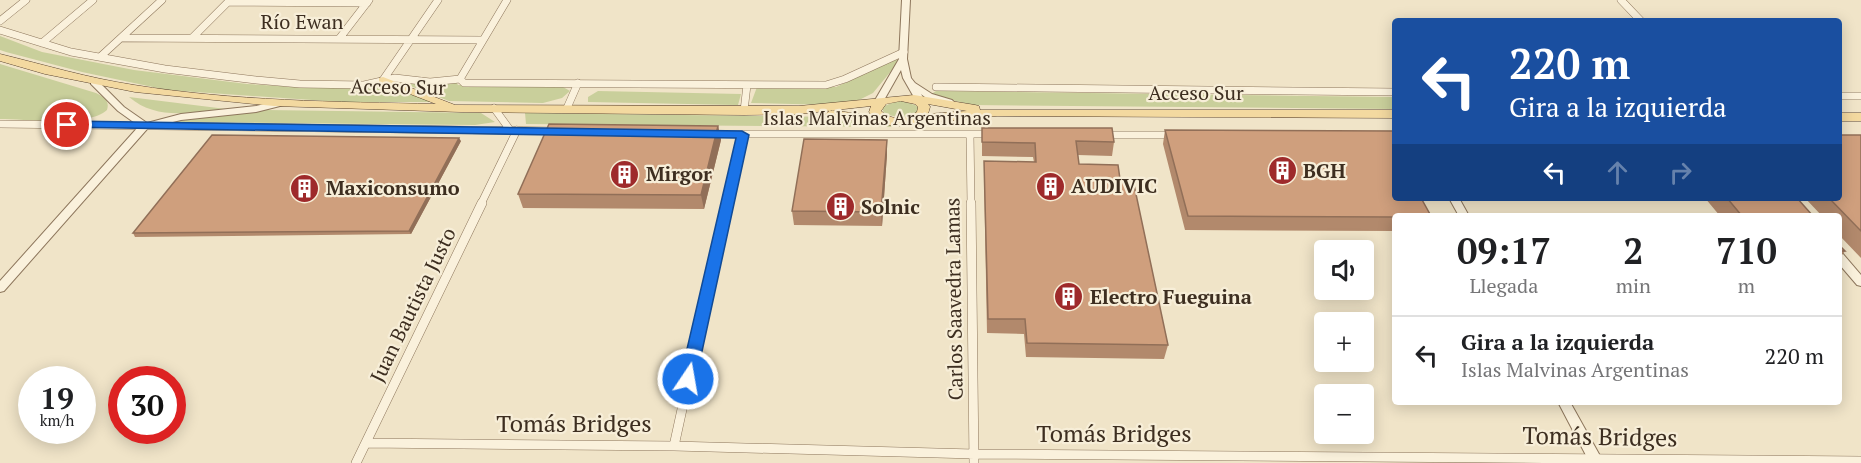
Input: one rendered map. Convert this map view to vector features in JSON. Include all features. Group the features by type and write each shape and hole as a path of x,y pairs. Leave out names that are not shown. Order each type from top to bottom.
{"main road":[{"name":"Acceso Sur","path":"0,57 94,82 150,92 281,103 456,108 744,111 799,110 878,103 901,98 997,112"},
{"path":"383,80 456,108"},
{"path":"914,119 924,111 919,101"},
{"path":"878,103 878,115 890,121"},
{"name":"Acceso Sur","path":"799,110 890,121 997,112 1392,114"},
{"path":"1842,117 1859,117"},
{"path":"1842,123 1859,117"}],"street":[{"path":"0,21 26,0"},
{"path":"42,43 93,0"},
{"path":"100,57 162,0"},
{"path":"383,80 438,0"},
{"path":"460,79 507,0"},
{"path":"906,0 903,55 907,78 919,101"},
{"path":"1621,0 1638,18"},
{"path":"192,38 230,1 368,2"},
{"path":"339,39 368,2"},
{"path":"0,30 100,57 165,69 300,84 364,85 383,80 407,78 436,82 460,79 472,84 836,83 903,55"},
{"name":"Río Ewan","path":"122,38 483,40"},
{"path":"878,103 903,55"},
{"path":"907,78 929,96 967,107"},
{"path":"94,82 121,109 145,126"},
{"path":"567,108 578,84"},
{"path":"744,111 747,85"},
{"name":"Islas Malvinas Argentinas","path":"936,87 1392,92"},
{"path":"1842,96 1861,96"},
{"path":"0,288 145,126 181,117 256,109 281,103"},
{"path":"494,108 514,130"},
{"path":"0,124 565,131"},
{"name":"Juan Bautista Justo","path":"356,463 514,130"},
{"name":"Islas Malvinas Argentinas","path":"695,134 1005,134"},
{"name":"Carlos Saavedra Lamas","path":"970,134 974,458"},
{"path":"1088,134 1182,135"},
{"path":"674,446 742,135"},
{"path":"1842,260 1861,282"},
{"path":"1566,405 1596,461"},
{"name":"Tomás Bridges","path":"366,443 674,446 974,458 1861,461"}],"green space":[{"path":"0,36 42,52 134,70 247,84 314,88 380,84 433,102 341,102 167,90 82,72 6,52 0,50"},
{"path":"898,58 896,65 873,93 857,101 834,105 751,103 757,87 836,87"},
{"path":"0,64 96,93 106,100 107,110 86,119 40,121 0,119"},
{"path":"395,80 456,82 458,85 563,87 570,91 562,98 543,103 449,101"},
{"path":"598,91 741,94 738,105 588,102 588,97"},
{"path":"936,91 1392,97 1392,109 973,105 930,95"},
{"path":"129,97 226,109 187,113 163,112 140,105"},
{"path":"899,100 918,106 918,112 902,118 884,114 882,107"},
{"path":"266,110 481,113 495,122 475,125 170,122"},
{"path":"525,113 840,117 901,127 526,124"}],"building":[{"name":"Mirgor","path":"549,124 718,126 701,195 518,194"},
{"path":"982,128 1112,128 1114,142 1076,141 1079,164 1118,165 1120,179 1133,180 1168,345 1027,343 1025,319 988,319 984,161 1036,162 1035,143 982,142"},
{"name":"BGH","path":"1165,130 1392,131 1392,201 1423,201 1429,213 1392,213 1392,217 1188,216"},
{"name":"Maxiconsumo","path":"212,135 459,138 409,231 133,233"},
{"path":"1842,135 1861,135 1861,231 1832,201 1842,201"},
{"name":"Solnic","path":"804,139 887,140 881,212 792,211"},
{"path":"1730,201 1800,201 1810,213 1740,213"}],"place":[{"name":"BGH","path":"1282,171"},
{"name":"Mirgor","path":"625,174"},
{"name":"AUDIVIC","path":"1050,186"},
{"name":"Maxiconsumo","path":"305,188"},
{"name":"Solnic","path":"840,207"},
{"name":"Electro Fueguina","path":"1069,297"}],"route":[{"path":"67,125 742,135 688,379"}]}
